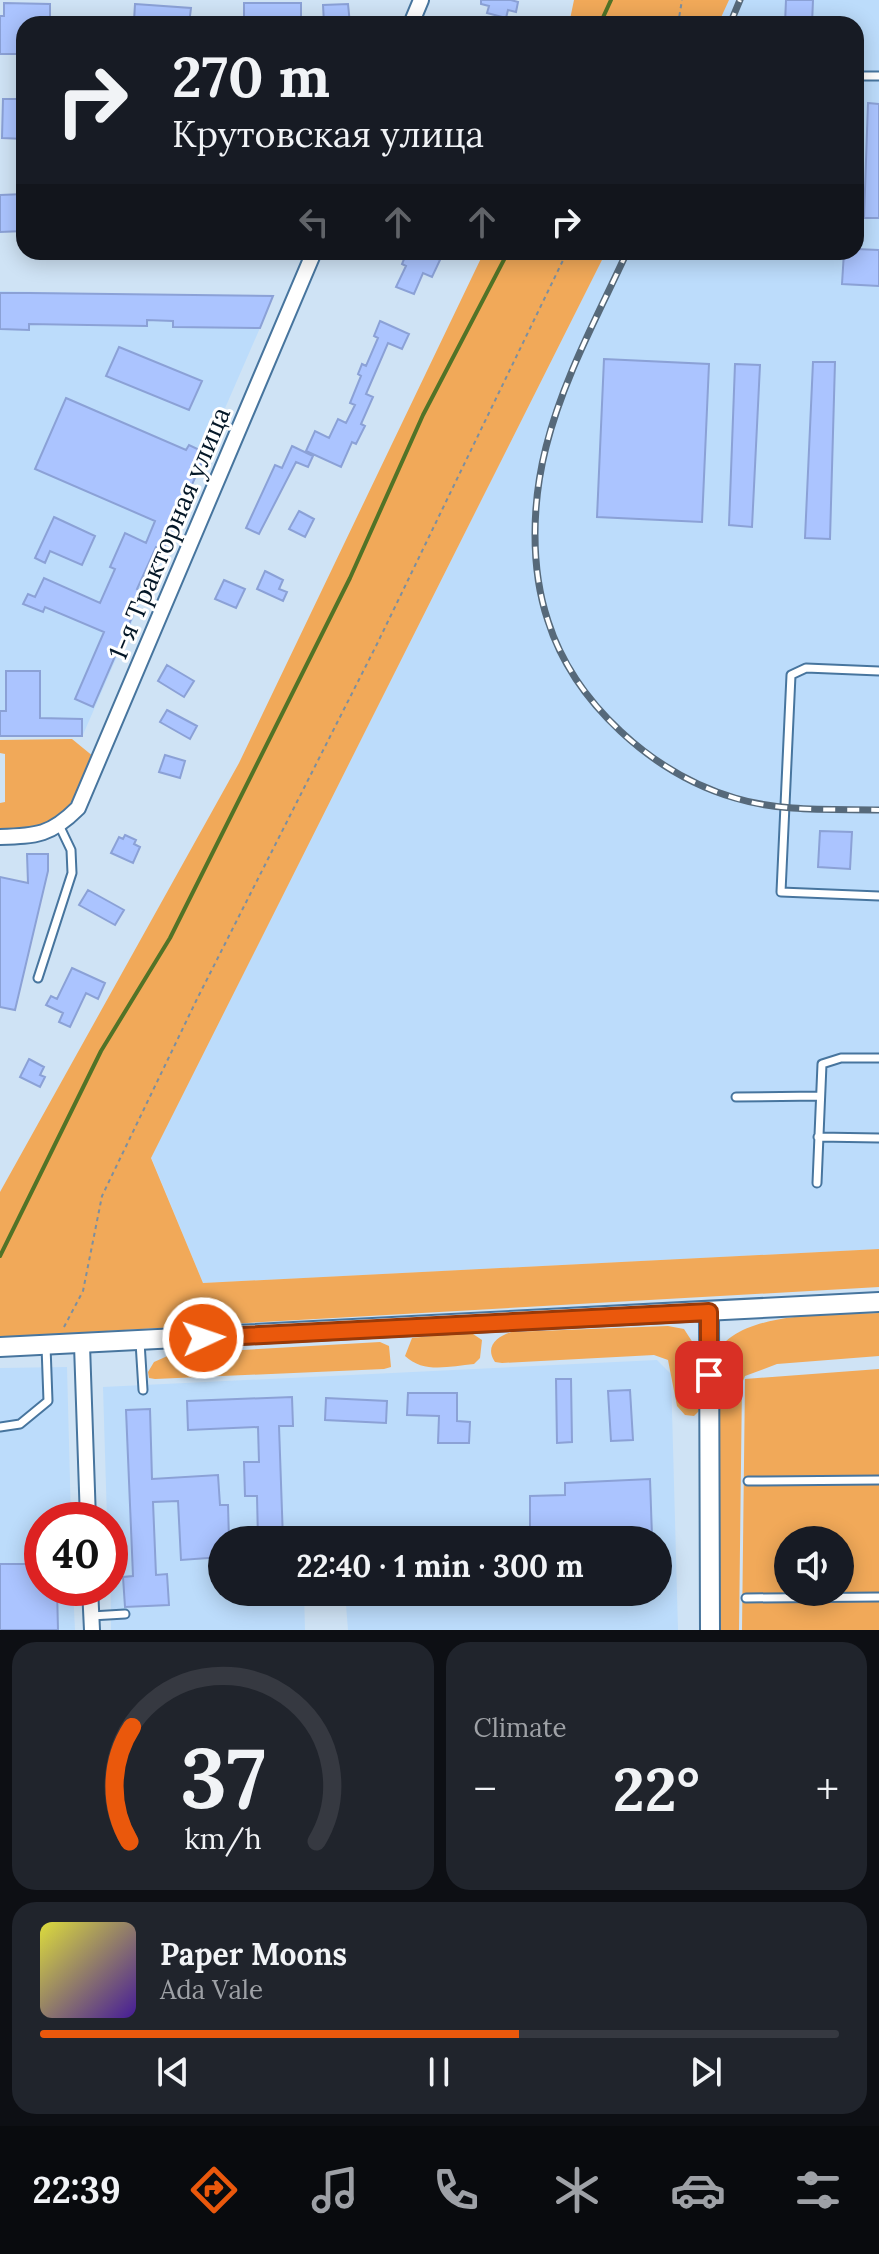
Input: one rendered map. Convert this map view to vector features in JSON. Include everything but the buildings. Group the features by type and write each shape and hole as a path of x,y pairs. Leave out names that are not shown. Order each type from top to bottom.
{"street":[{"name":"1-я Тракторная улица","path":"60,827 78,808 311,260"},
{"path":"0,837 36,836 60,827"},
{"path":"0,1347 879,1302"},
{"path":"709,1312 710,1630"},
{"path":"82,1345 87,1502"}],"lane":[{"path":"879,671 806,668 791,675 781,892 879,896"},
{"path":"38,978 72,873 71,850 60,827"},
{"path":"817,1183 822,1064 841,1058 879,1058"},
{"path":"736,1097 819,1096"},
{"path":"818,1137 879,1138"},
{"path":"140,1342 143,1390"},
{"path":"0,1427 20,1424 48,1401 51,1346"},
{"path":"748,1481 879,1480"},
{"path":"746,1598 879,1597"},
{"path":"91,1623 125,1614"}],"path":[{"path":"51,1346 83,1291 102,1196 197,999 377,644 563,260"}],"shaded area":[{"path":"574,0 729,0 722,16 571,16"},
{"path":"728,0 879,0 879,1249 203,1283 151,1157 602,260 864,260 864,16 721,16"},
{"path":"480,260 602,260 151,1158 203,1283 879,1249 879,1287 0,1337 0,1192 239,763"},
{"path":"0,291 273,298 82,737 0,737"},
{"path":"72,739 94,757 62,814 39,825 0,828 0,803 5,802 5,754 0,753 0,740"},
{"path":"879,1313 879,1356 777,1364 745,1376 742,1383 739,1630 715,1630 714,1360 724,1343 740,1331 762,1323 812,1315"},
{"path":"668,1326 684,1329 695,1346 702,1408 694,1416 685,1415 677,1406 668,1360 654,1355 502,1363 495,1362 491,1351 494,1342 512,1332"},
{"path":"470,1332 482,1340 480,1358 474,1364 429,1367 412,1362 405,1356 412,1338"},
{"path":"380,1342 389,1346 391,1367 155,1379 149,1378 148,1372 154,1362 172,1354"},
{"path":"657,1360 671,1374 678,1630 348,1630 346,1606 672,1606 672,1526 208,1526 208,1606 304,1606 305,1630 111,1630 111,1606 128,1606 128,1502 106,1502 103,1387"},
{"path":"67,1367 71,1502 24,1502 24,1606 74,1606 75,1630 0,1630 0,1368"},
{"path":"879,1369 879,1630 742,1630 745,1379"}],"waterway":[{"path":"604,16 611,0"},
{"path":"0,1256 101,1051 170,938 350,578 423,415 504,260"}],"railway":[{"path":"733,16 740,0"},
{"path":"623,260 571,372 541,468 535,534 538,579 548,621 560,651 597,707 620,731 675,772 704,787 770,806 879,810"}],"route":[{"path":"203,1338 709,1312 709,1375"}]}
